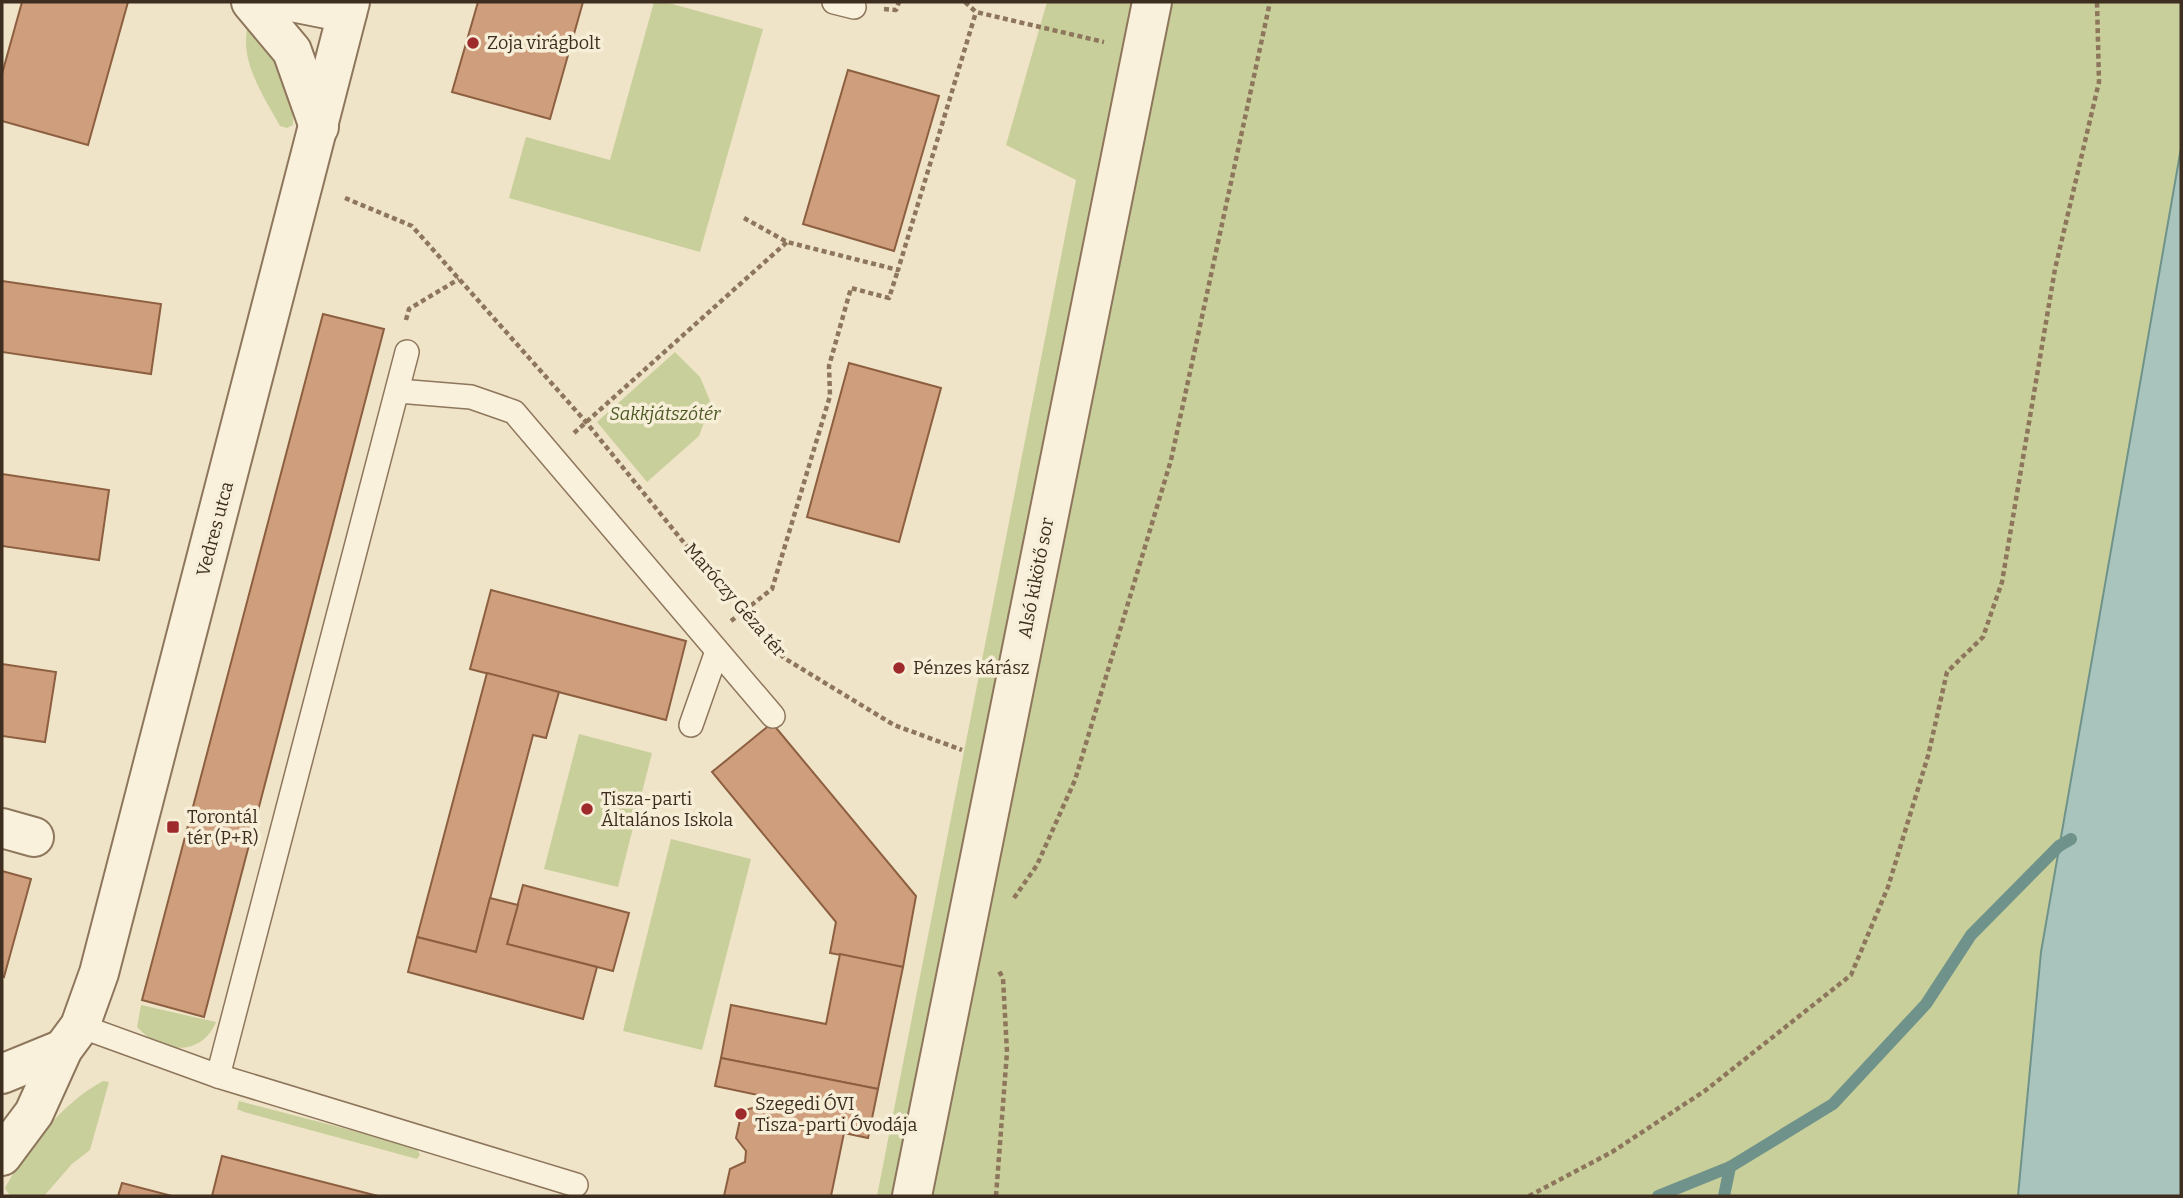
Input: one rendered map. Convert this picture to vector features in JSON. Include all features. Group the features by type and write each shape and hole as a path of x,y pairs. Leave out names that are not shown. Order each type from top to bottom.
{"street":[{"path":"251,2 292,51 319,127"},
{"path":"292,2 343,6"},
{"name":"Alsó kikötő sor","path":"912,1196 1152,2"},
{"name":"Vedres utca","path":"2,1156 34,1113 99,973 319,127 343,6"},
{"path":"2,1074 71,1037"}],"lane":[{"path":"218,1076 407,352"},
{"path":"398,391 471,397 514,412 773,716"},
{"path":"691,725 717,651"},
{"path":"71,1037 218,1076 576,1185"}],"path":[{"path":"965,2 976,12 1064,33"},
{"path":"1014,899 1037,865 1075,780 1171,460 1270,2"},
{"path":"1529,1196 1612,1152 1706,1090 1852,975 1888,887 1928,756 1947,672 1983,637 2002,582 2055,268 2099,82 2097,2"},
{"path":"741,613 772,589 830,396 829,366 850,288 889,298 976,12"},
{"name":"Maróczy Géza tér","path":"345,198 412,226 586,422 741,613 784,658 894,724 999,764"},
{"path":"744,219 787,242 898,270"},
{"path":"551,454 787,242"},
{"path":"409,309 459,279"},
{"path":"996,1196 1007,1052"}],"green space":[{"path":"654,2 665,2 763,29 700,252 509,198 526,137 610,160"},
{"path":"1047,2 2181,2 2181,148 2041,952 2018,1196 877,1196 1076,180 1006,145"},
{"path":"249,22 278,57 288,79 293,125 287,128 280,126 249,63 246,36"},
{"name":"Sakkjátszótér","path":"675,352 700,377 711,403 699,436 647,482 597,422"},
{"path":"579,734 652,753 618,887 544,869"},
{"path":"671,839 751,859 702,1050 623,1031"},
{"path":"141,1005 216,1022 201,1042 180,1048 168,1046 146,1036 137,1027"},
{"path":"103,1081 109,1082 90,1150 72,1164 44,1196 10,1196 5,1188 35,1142 73,1101"},
{"path":"239,1101 416,1147 420,1155 417,1159 244,1112 237,1109"}],"water":[{"path":"2181,148 2181,1196 2018,1196 2041,952"}],"building":[{"path":"22,2 128,2 88,145 2,121 2,74"},
{"path":"478,2 583,2 550,119 452,92"},
{"path":"848,70 939,96 894,251 803,224"},
{"path":"2,281 161,304 151,374 2,352"},
{"path":"323,314 384,329 204,1017 142,1000"},
{"path":"849,363 941,388 899,542 807,517"},
{"path":"2,474 109,490 99,560 2,546"},
{"path":"491,590 686,641 666,720 470,669"},
{"path":"2,664 56,672 45,742 2,736"},
{"path":"487,673 559,692 546,738 533,735 476,952 417,937"},
{"path":"772,723 916,896 903,967 830,953 836,922 712,772"},
{"path":"2,871 31,879 4,977 2,976"},
{"path":"523,885 629,913 613,971 507,944"},
{"path":"490,898 518,905 507,944 597,967 583,1019 408,972 417,937 476,952"},
{"path":"840,954 903,967 878,1089 721,1058 731,1005 826,1024"},
{"path":"721,1058 878,1089 868,1138 844,1133 831,1196 724,1196 730,1169 745,1162 746,1151 736,1138 742,1111 756,1107 758,1095 715,1086"},
{"path":"222,1156 378,1196 212,1196"},
{"path":"122,1183 172,1196 118,1196"}],"waterway":[{"path":"1658,1196 1730,1167 1833,1104 1926,1004 1971,935 2059,846 2071,839"},
{"path":"1724,1196 1730,1167"}],"place":[{"name":"Zoja virágbolt","path":"473,43"},
{"name":"Pénzes kárász","path":"899,668"},
{"name":"Tisza-parti Általános Iskola","path":"587,809"},
{"name":"Torontál tér (P+R)","path":"173,827"},
{"name":"Szegedi ÓVI Tisza-parti Óvodája","path":"741,1114"}]}
